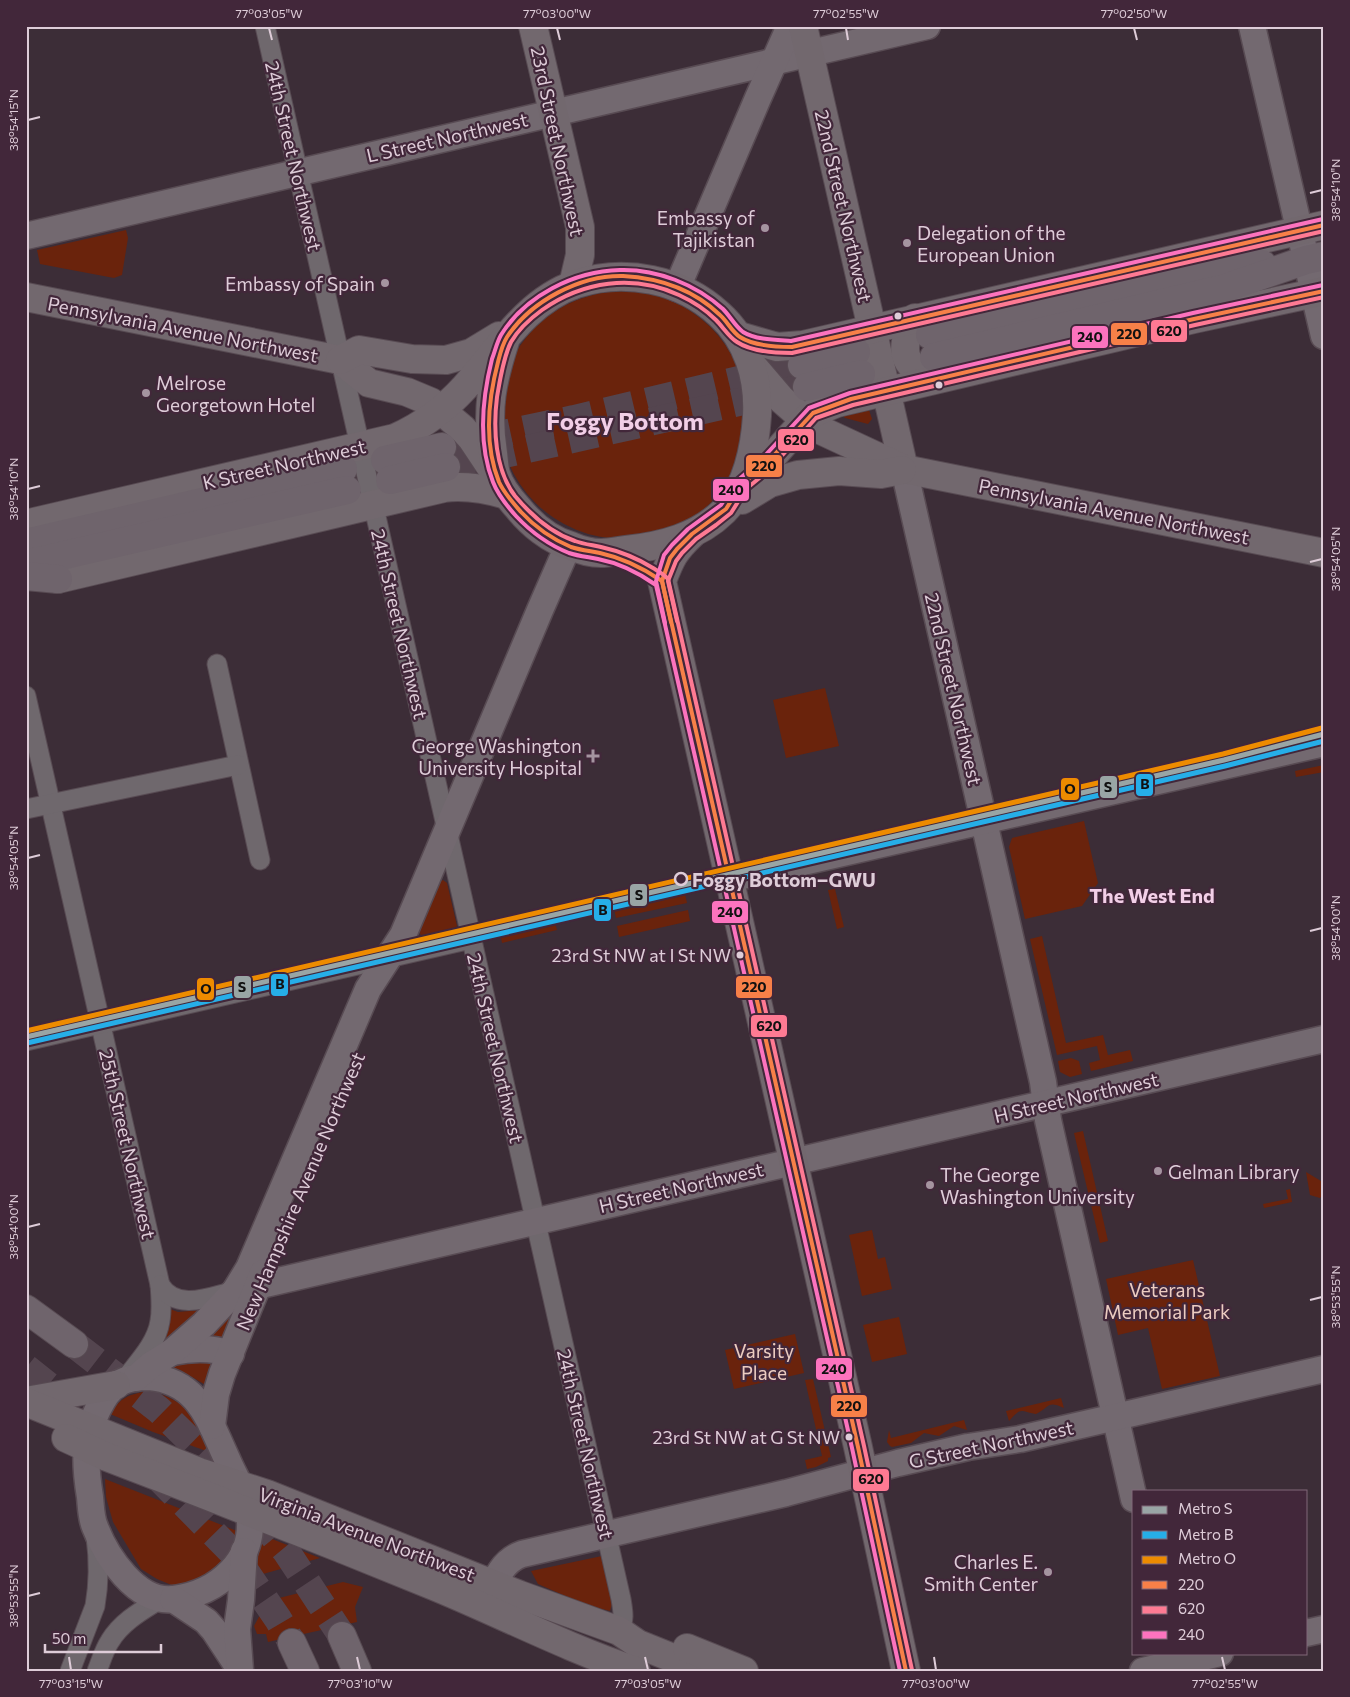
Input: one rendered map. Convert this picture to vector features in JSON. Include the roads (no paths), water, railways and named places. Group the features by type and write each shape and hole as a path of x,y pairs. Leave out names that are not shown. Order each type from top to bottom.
{"highway":[{"path":"929,347 1225,288 1315,258"},
{"path":"805,376 858,363"},
{"path":"387,470 444,457"},
{"name":"K Street Northwest","path":"26,564 345,480 28,528"},
{"path":"26,576 58,579"},
{"path":"26,1309 74,1344"},
{"path":"342,1636 357,1671"},
{"path":"292,1643 305,1671"}],"main road":[{"name":"23rd Street Northwest","path":"533,26 580,227 580,255 573,285"},
{"name":"22nd Street Northwest","path":"803,26 904,469"},
{"path":"741,485 764,466 804,420 814,413 837,403 886,390 929,347 1278,235 1312,228"},
{"path":"58,579 444,488 483,489 501,485 490,434 489,408 493,381 514,328 549,297 573,285 599,278 639,277 688,293 722,317 739,336 751,364 756,388 756,422 751,456 741,485 726,510 700,530 651,548 600,553"},
{"path":"739,336 777,347 792,347 872,328 929,347 1319,292"},
{"name":"Pennsylvania Avenue Northwest","path":"26,298 340,360 369,383 418,396 442,410 472,439 501,485 523,515 537,527 561,542"},
{"name":"Pennsylvania Avenue Northwest","path":"340,360 359,350 412,359 446,360 459,357 482,347 514,328"},
{"name":"K Street Northwest","path":"28,528 395,438 409,432 442,410 464,389 514,328"},
{"name":"Pennsylvania Avenue Northwest","path":"751,364 772,389 804,420 904,469 1324,553"},
{"name":"Pennsylvania Avenue Northwest","path":"726,510 770,484 798,475 839,471 881,474 904,469"},
{"path":"692,534 670,558 662,580 906,1671"},
{"path":"561,542 642,567 662,580"},
{"path":"26,1402 126,1381"},
{"name":"Virginia Avenue Northwest","path":"26,1402 87,1437 249,1512 436,1587 489,1596 619,1632 638,1644 705,1671"},
{"name":"Virginia Avenue Northwest","path":"26,1422 87,1437 267,1494 489,1596 617,1666 636,1671"},
{"path":"619,1632 643,1631 744,1671"}],"street":[{"name":"24th Street Northwest","path":"265,26 606,1534 624,1616 619,1632"},
{"path":"688,293 774,61 790,26"},
{"name":"L Street Northwest","path":"26,236 927,26"},
{"path":"1252,26 1312,228 1324,336"},
{"name":"22nd Street Northwest","path":"904,469 1043,1082 1050,1129 1132,1490"},
{"name":"New Hampshire Avenue Northwest","path":"87,1437 107,1393 172,1352 247,1288 266,1264 368,989 403,936 540,610 561,542"},
{"path":"26,587 58,579"},
{"path":"217,664 260,860"},
{"name":"25th Street Northwest","path":"26,696 160,1285 161,1316 159,1328 148,1350 126,1381"},
{"path":"730,879 1324,743"},
{"path":"26,809 238,765"},
{"path":"26,1040 471,938"},
{"name":"H Street Northwest","path":"160,1285 169,1296 175,1299 189,1300 247,1288 1324,1039"},
{"name":"New Hampshire Avenue Northwest","path":"212,1426 218,1388 231,1354 247,1288"},
{"path":"172,1352 205,1348 217,1349 231,1354"},
{"name":"G Street Northwest","path":"489,1596 502,1567 518,1555 786,1493 968,1447 1020,1439 1324,1368"},
{"path":"97,1671 109,1642 131,1617 168,1598 207,1589 221,1581 233,1570 242,1556 250,1526 249,1512 244,1496 200,1404 182,1388 162,1379 126,1381"},
{"path":"70,1671 97,1596 99,1562 87,1480 87,1437"},
{"path":"94,1526 110,1556 124,1576 142,1590 168,1598 206,1621 241,1670"},
{"path":"241,1670 237,1630 242,1600 244,1550"},
{"path":"1308,1633 1324,1629"},
{"path":"1142,1671 1215,1654"}],"tunnel":[{"path":"442,447 574,419 802,365"},
{"path":"446,467 807,387"},
{"path":"74,1344 159,1410 214,1464 286,1551 342,1636"},
{"path":"26,1368 74,1406"},
{"path":"155,1474 232,1552 278,1619 292,1643"}],"metro line":[{"name":"O","path":"26,1031 1223,754 1322,728"},
{"name":"S","path":"26,1037 1224,760 1324,734"},
{"name":"B","path":"27,1043 1225,766 1324,741"}],"place":[{"name":"Embassy of Tajikistan","path":"765,228"},
{"name":"Delegation of the European Union","path":"907,243"},
{"name":"Embassy of Spain","path":"385,283"},
{"name":"Melrose Georgetown Hotel","path":"146,393"},
{"name":"George Washington University Hospital","path":"593,756"},
{"name":"Foggy Bottom–GWU","path":"681,879"},
{"name":"23rd St NW at I St NW","path":"740,955"},
{"name":"Gelman Library","path":"1158,1171"},
{"name":"The George Washington University","path":"930,1185"},
{"name":"23rd St NW at G St NW","path":"849,1437"},
{"name":"Charles E. Smith Center","path":"1048,1572"}],"district":[{"name":"Foggy Bottom","path":"625,420"},
{"name":"The West End","path":"1152,895"}],"park label":[{"name":"Veterans Memorial Park","path":"1167,1300"},
{"name":"Varsity Place","path":"764,1361"}]}
